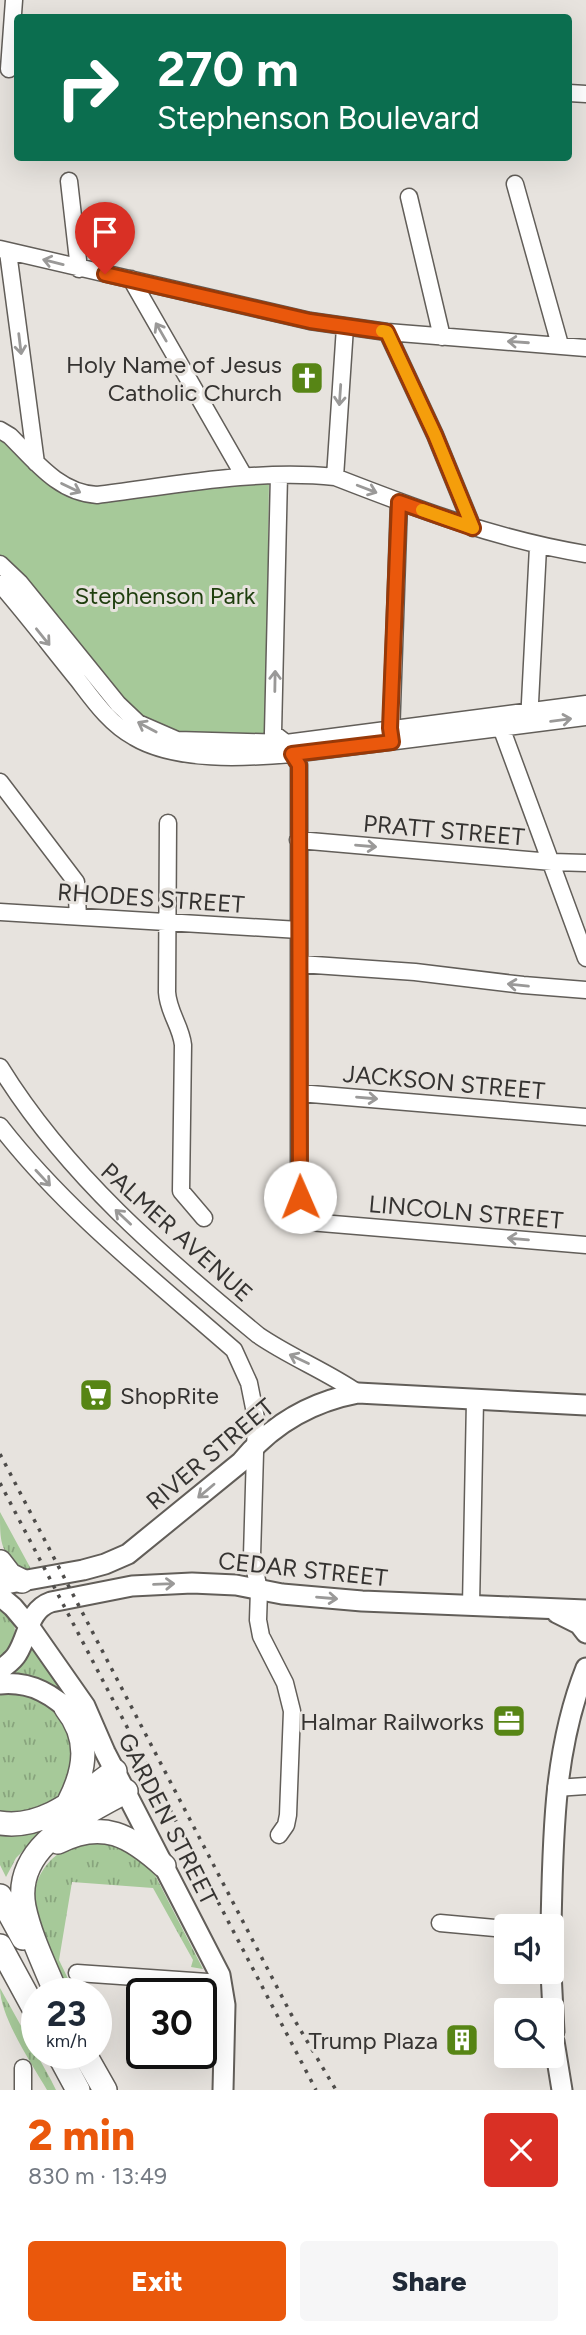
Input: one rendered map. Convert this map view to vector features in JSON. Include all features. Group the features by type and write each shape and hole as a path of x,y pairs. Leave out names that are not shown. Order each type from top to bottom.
{"highway":[{"path":"0,1562 10,1576 11,1583"},
{"path":"66,1707 78,1728 84,1752 81,1774 69,1803"},
{"path":"0,1823 20,1825 33,1822 69,1803 116,1771"},
{"path":"49,1978 23,1903 24,1877 33,1859 116,1771"},
{"path":"33,1859 52,1845 72,1836 100,1831 130,1839 164,1866"},
{"path":"0,1896 46,1978"},
{"path":"0,1946 21,1985"},
{"path":"67,2069 78,2090"},
{"path":"93,2069 104,2090"}],"main road":[{"name":"RIVER STREET","path":"11,1583 83,1570 128,1554 241,1462 256,1444 299,1412 327,1400 358,1393 586,1405"},
{"name":"CEDAR STREET","path":"0,1670 17,1655 38,1609 48,1603 115,1589 150,1585 236,1585 335,1599 586,1610"},
{"name":"GARDEN STREET","path":"0,1596 29,1626 85,1706 222,1983 225,2005 223,2090"},
{"path":"542,1608 570,1618 586,1633"},
{"path":"551,1914 556,1788 566,1729 586,1668"},
{"path":"0,1684 18,1683 51,1695 66,1707 116,1771"},
{"path":"552,1984 554,2037 562,2090"}],"street":[{"path":"9,69 14,0"},
{"path":"69,181 79,269"},
{"path":"515,184 560,345"},
{"path":"409,197 442,337"},
{"path":"36,463 4,251 310,321 387,332 560,345 584,352"},
{"path":"131,279 244,476"},
{"path":"335,477 345,327"},
{"path":"387,332 435,435 473,528"},
{"path":"0,430 63,485 83,494 97,495 244,476 335,477 473,528 538,547 586,554"},
{"path":"279,475 274,733 299,765 299,1093"},
{"path":"391,735 399,502"},
{"path":"529,718 538,547"},
{"path":"0,564 20,583 118,704 138,723 177,740 289,749"},
{"path":"0,584 99,707 120,728 136,739 183,753 265,756 289,749 529,718 586,704"},
{"path":"529,718 586,717"},
{"path":"499,722 586,958"},
{"path":"0,782 76,882 78,916"},
{"path":"167,823 167,1002 182,1033 183,1045 181,1191 204,1218"},
{"name":"PRATT STREET","path":"299,840 586,863"},
{"name":"RHODES STREET","path":"0,912 299,930"},
{"path":"300,964 415,972 586,990"},
{"name":"PALMER AVENUE","path":"0,1068 29,1113 53,1143 80,1174 137,1230 258,1335 358,1393"},
{"name":"JACKSON STREET","path":"299,1093 586,1117"},
{"name":"LINCOLN STREET","path":"299,1093 299,1210 301,1217 309,1222 586,1245"},
{"name":"PALMER AVENUE","path":"0,1125 54,1190 234,1350 249,1383 256,1418 252,1556 259,1590 258,1620 261,1636 285,1683 292,1711 288,1815 286,1825 279,1835"},
{"path":"471,1606 475,1400"},
{"path":"556,1788 586,1786"},
{"path":"440,1923 494,1928"},
{"path":"77,1973 222,1983"},
{"path":"23,2069 23,2090"}],"green space":[{"name":"Stephenson Park","path":"0,435 72,496 269,479 266,741 186,737 141,718 116,694 0,559"},
{"path":"0,1512 31,1569 23,1570 6,1552 1,1539"},
{"path":"0,1605 12,1619 15,1633 0,1661"},
{"path":"33,1644 72,1700 10,1677"},
{"path":"0,1691 24,1692 43,1702 56,1714 70,1745 68,1778 59,1793 33,1815 0,1815"},
{"path":"38,1827 41,1833 16,1858 6,1877 0,1865 0,1830"},
{"path":"93,1840 116,1842 147,1865 155,1875 203,1969 191,1967 193,1960 153,1888 72,1882 59,1960 68,1978 60,1978 39,1933 34,1901 36,1885 43,1870 59,1853"},
{"path":"0,1988 21,2026 21,2045 5,2013"},
{"path":"35,2069 44,2069 56,2090 47,2090"}],"railway":[{"path":"0,1454 291,2014 336,2090"},
{"path":"0,1483 316,2090"}],"slow traffic":[{"path":"382,331 387,332 435,435 473,528 422,510"}],"place":[{"name":"Holy Name of Jesus Catholic Church","path":"307,378"},
{"name":"ShopRite","path":"96,1395"},
{"name":"Halmar Railworks","path":"509,1721"},
{"name":"Trump Plaza","path":"462,2040"}],"route":[{"path":"105,274 310,321 387,332 435,435 473,528 399,502 390,728 392,742 292,754 299,765 300,1197"}]}
